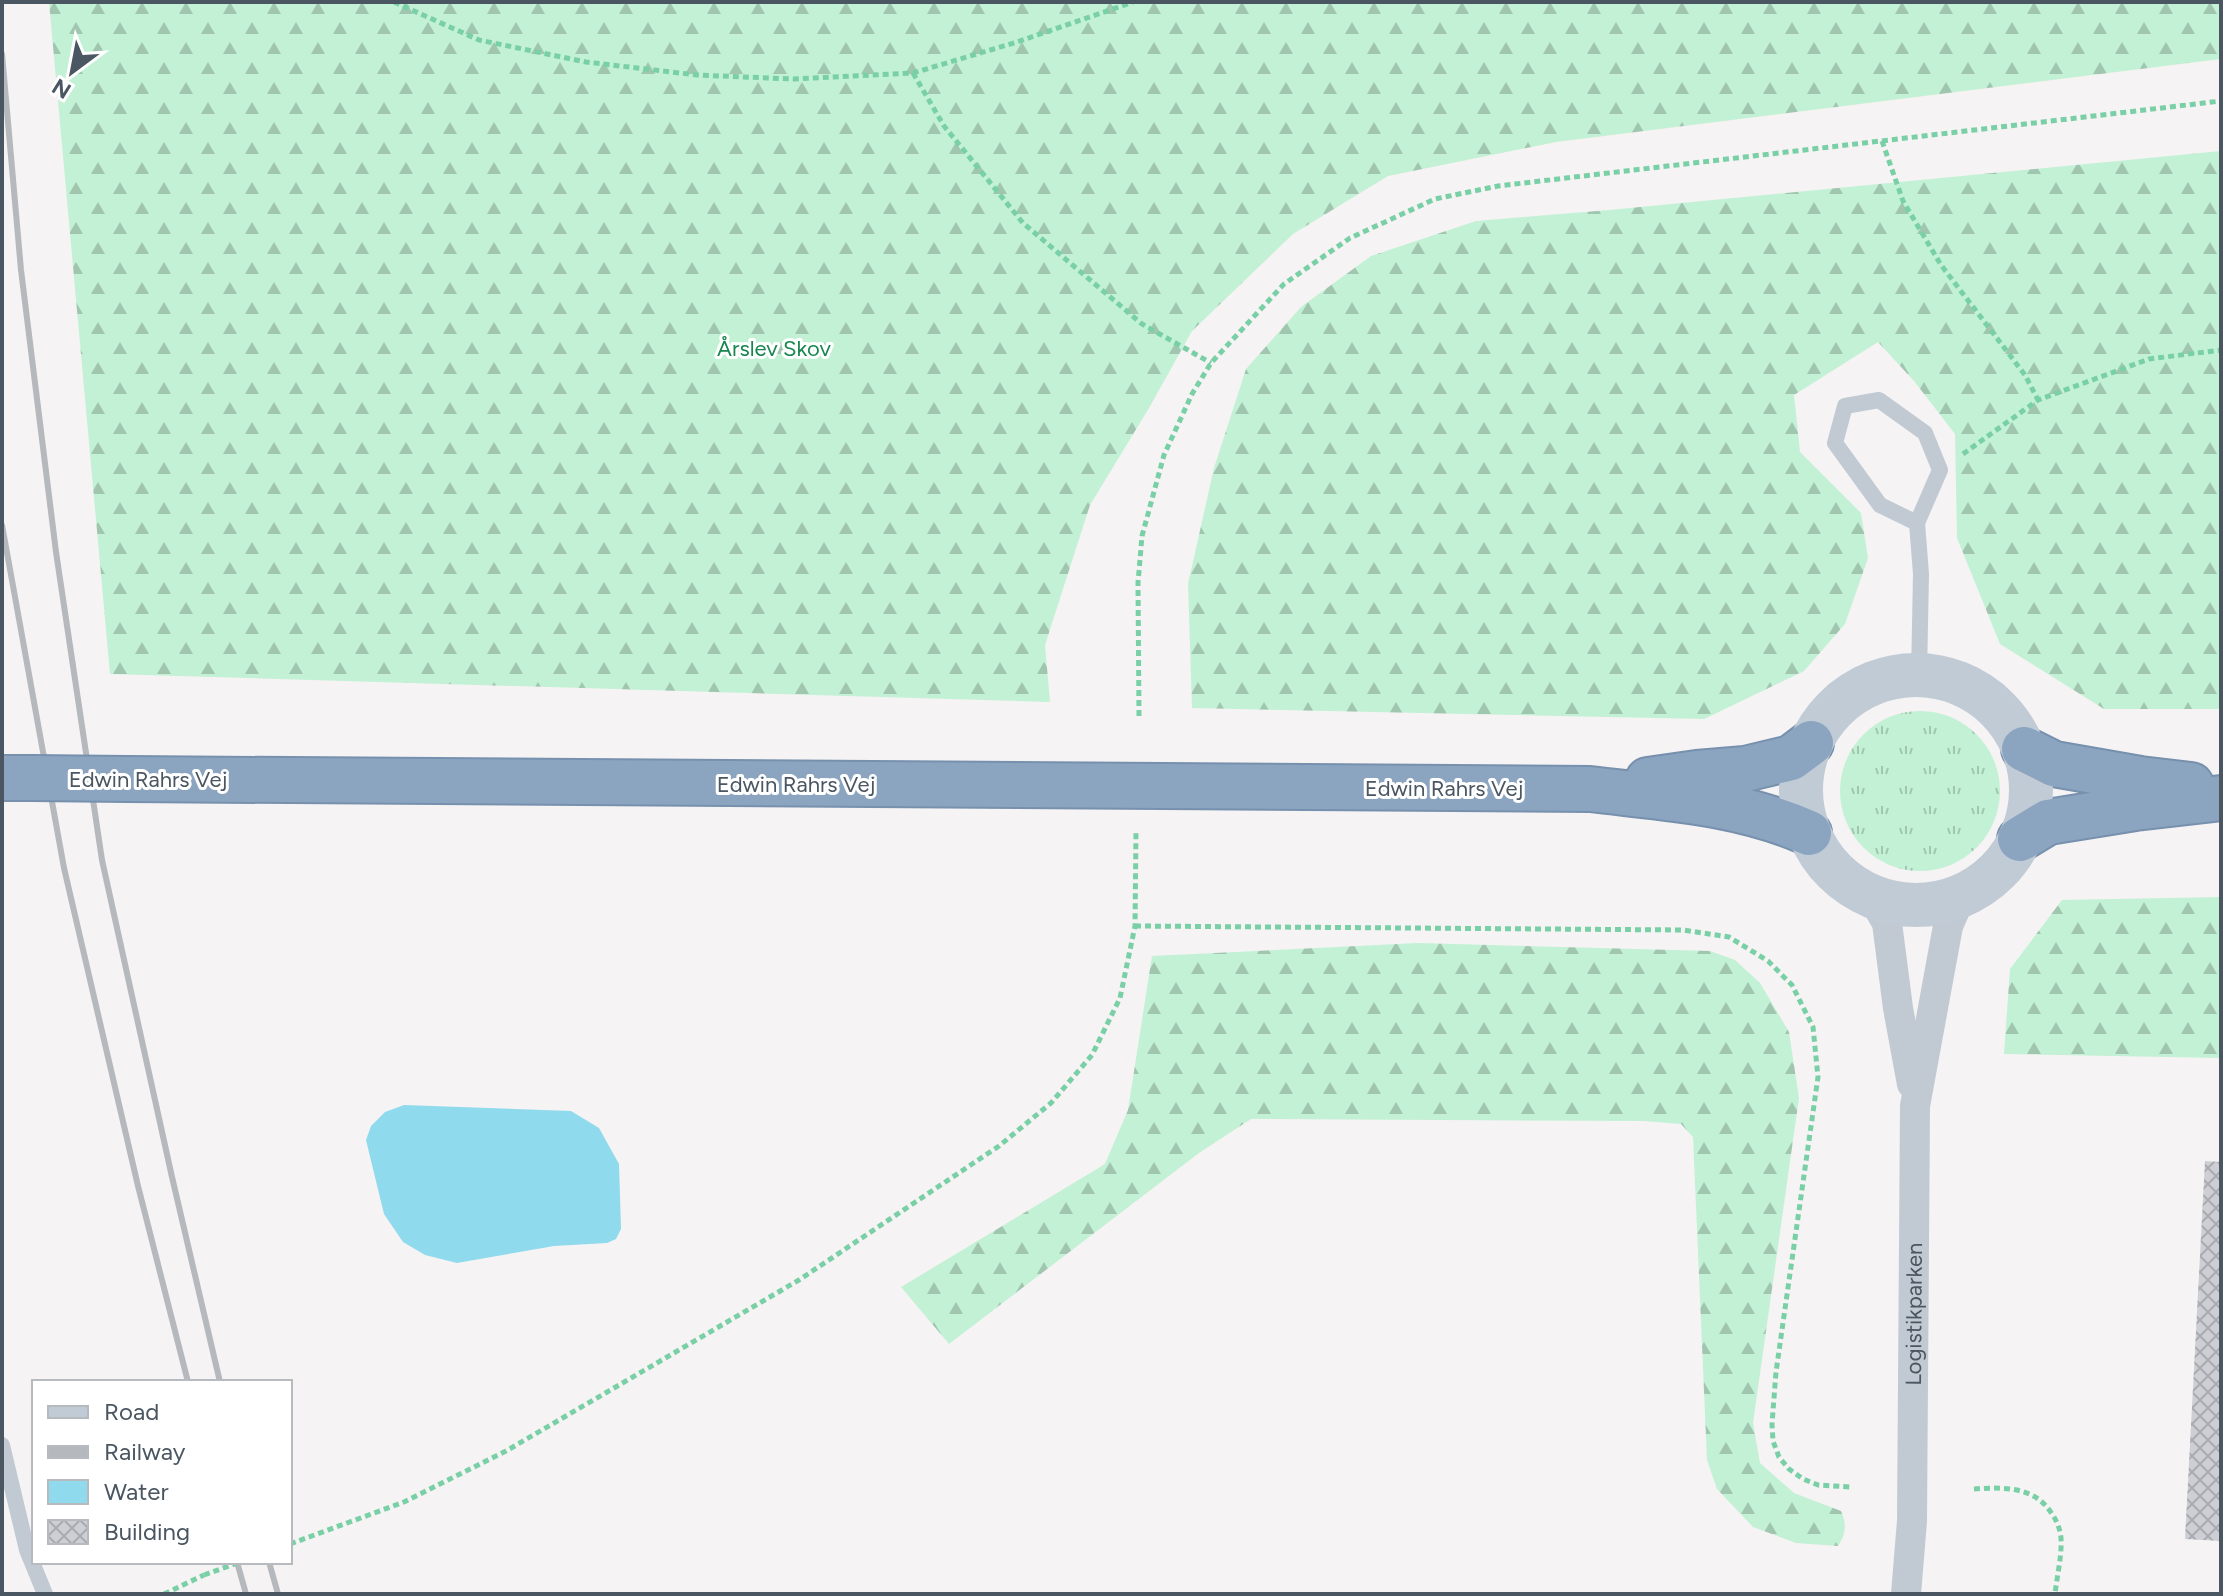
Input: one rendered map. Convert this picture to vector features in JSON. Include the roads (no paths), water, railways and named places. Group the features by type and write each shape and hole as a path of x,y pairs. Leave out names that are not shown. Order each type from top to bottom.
{"highway":[{"path":"1590,789 1745,769 1791,758 1811,743"},
{"path":"2024,749 2054,764 2140,779 2221,788"},
{"name":"Edwin Rahrs Vej","path":"17,778 1590,789"},
{"path":"1590,789 1701,802 1783,821 1809,833"},
{"path":"2020,839 2048,822 2221,798"}],"street":[{"path":"1919,675 1963,685 1983,696 1999,711 2014,729 2024,749 2030,771 2031,795 2028,818 2020,839 2005,863 1985,882 1961,896 1932,904 1902,905 1872,897 1834,871 1809,833 1801,788 1811,743 1833,711 1855,693 1881,681 1919,675"},
{"name":"Logistikparken","path":"1906,1594 1912,1521 1915,1106 1948,926 1961,896"},
{"name":"Logistikparken","path":"1872,897 1887,923 1915,1106"},
{"name":"Logistikparken","path":"1912,1521 1918,1594"}],"lane":[{"path":"1917,523 1880,505 1835,443 1845,406 1879,400 1925,433 1940,470 1917,523 1921,574 1919,675"},
{"path":"2,1445 32,1562"},
{"path":"33,1564 45,1594"}],"water":[{"path":"404,1105 571,1111 599,1128 619,1164 621,1229 616,1239 607,1243 554,1246 457,1263 425,1255 403,1242 384,1214 366,1140 371,1126 385,1112"}],"railway":[{"path":"2,54 21,270 56,552 102,860 220,1380"},
{"path":"2,525 64,868 138,1186 187,1380"},
{"path":"238,1564 246,1594"},
{"path":"270,1564 278,1594"}],"park label":[{"name":"Årslev Skov","path":"774,348"}]}
